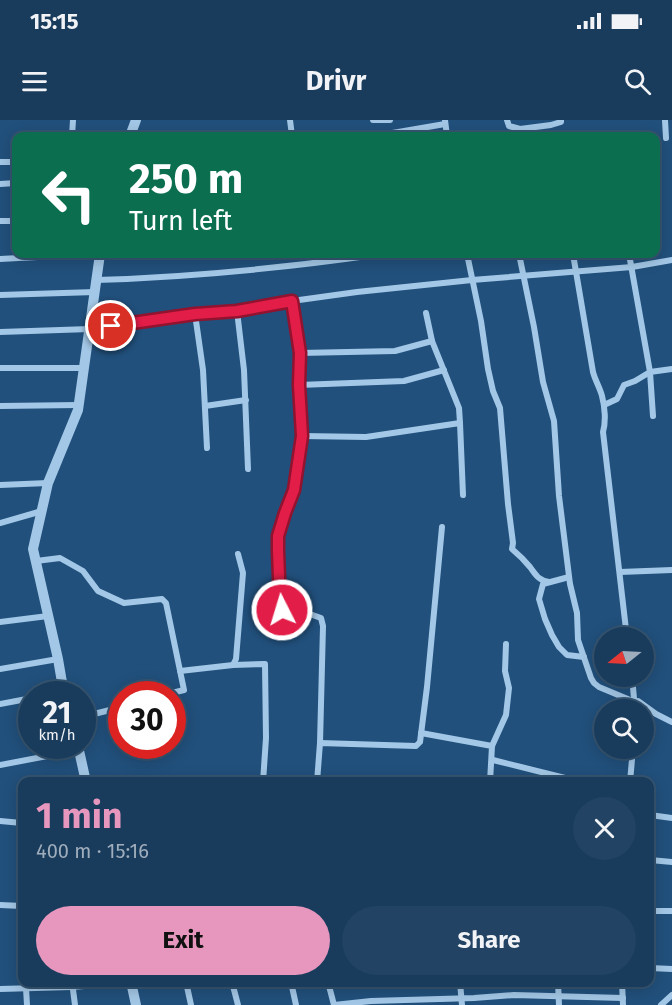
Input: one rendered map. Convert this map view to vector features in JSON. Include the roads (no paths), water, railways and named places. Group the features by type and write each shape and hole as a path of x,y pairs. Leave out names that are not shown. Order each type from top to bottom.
{"street":[{"path":"373,120 390,120"},
{"path":"507,120 509,126 520,129 551,125 561,120"},
{"path":"665,120 666,138"},
{"path":"395,132 445,122"},
{"path":"0,259 19,258"},
{"path":"62,681 33,549 48,483 78,410 99,258"},
{"path":"326,258 326,262"},
{"path":"96,280 188,276 354,258"},
{"path":"467,258 481,321 488,369 500,408 512,549 541,581 549,582"},
{"path":"520,258 543,382 554,421 559,496 579,640 594,684 628,699"},
{"path":"574,258 593,372 604,405 603,432 626,627"},
{"path":"630,258 650,372 653,416"},
{"path":"0,332 90,329 195,314 237,311 357,292 632,267 672,260"},
{"path":"0,295 95,292"},
{"path":"292,301 300,353 302,436 294,490 278,536 280,603 282,610 307,613 321,618 323,626 317,777"},
{"path":"237,311 244,370 248,469"},
{"path":"426,313 432,341 459,408 463,495"},
{"path":"195,314 203,370 207,448"},
{"path":"300,353 395,351 432,341"},
{"path":"0,368 84,369"},
{"path":"604,405 617,399 624,385 650,372 672,369"},
{"path":"299,385 404,381 444,370"},
{"path":"205,406 246,400"},
{"path":"0,406 79,405"},
{"path":"302,436 366,436 460,423"},
{"path":"0,484 48,483"},
{"path":"0,523 42,511"},
{"path":"320,743 416,746 420,742 442,527"},
{"path":"233,665 236,659 239,632 243,573 238,554"},
{"path":"36,561 60,558 83,570 98,591 124,603 162,599 166,603 182,681"},
{"path":"620,572 672,570"},
{"path":"569,577 543,584 539,599 552,635 559,646 567,655 584,657"},
{"path":"0,622 48,616"},
{"path":"491,777 492,746 506,715 509,688 505,671 507,644"},
{"path":"0,669 58,659"},
{"path":"180,671 265,664 266,738 263,777"},
{"path":"0,704 18,701"},
{"path":"654,713 672,722"},
{"path":"421,733 492,746"},
{"path":"0,765 28,759"},
{"path":"81,759 85,777"},
{"path":"630,777 632,759"},
{"path":"493,760 561,777"},
{"path":"654,816 672,818"},
{"path":"0,821 18,823"},
{"path":"654,860 672,862"},
{"path":"0,905 18,906"},
{"path":"654,911 672,911"},
{"path":"654,968 672,969"},
{"path":"0,989 41,987"},
{"path":"72,987 75,1005"},
{"path":"133,987 136,1005"},
{"path":"187,987 190,1005"},
{"path":"233,987 238,1005"},
{"path":"292,987 296,1005"},
{"path":"329,987 334,1005 371,1000 461,1002 514,995 558,996 622,1002"},
{"path":"460,987 461,1002"},
{"path":"558,987 559,1005"},
{"path":"26,988 27,1005"},
{"path":"662,1005 672,995"}]}
